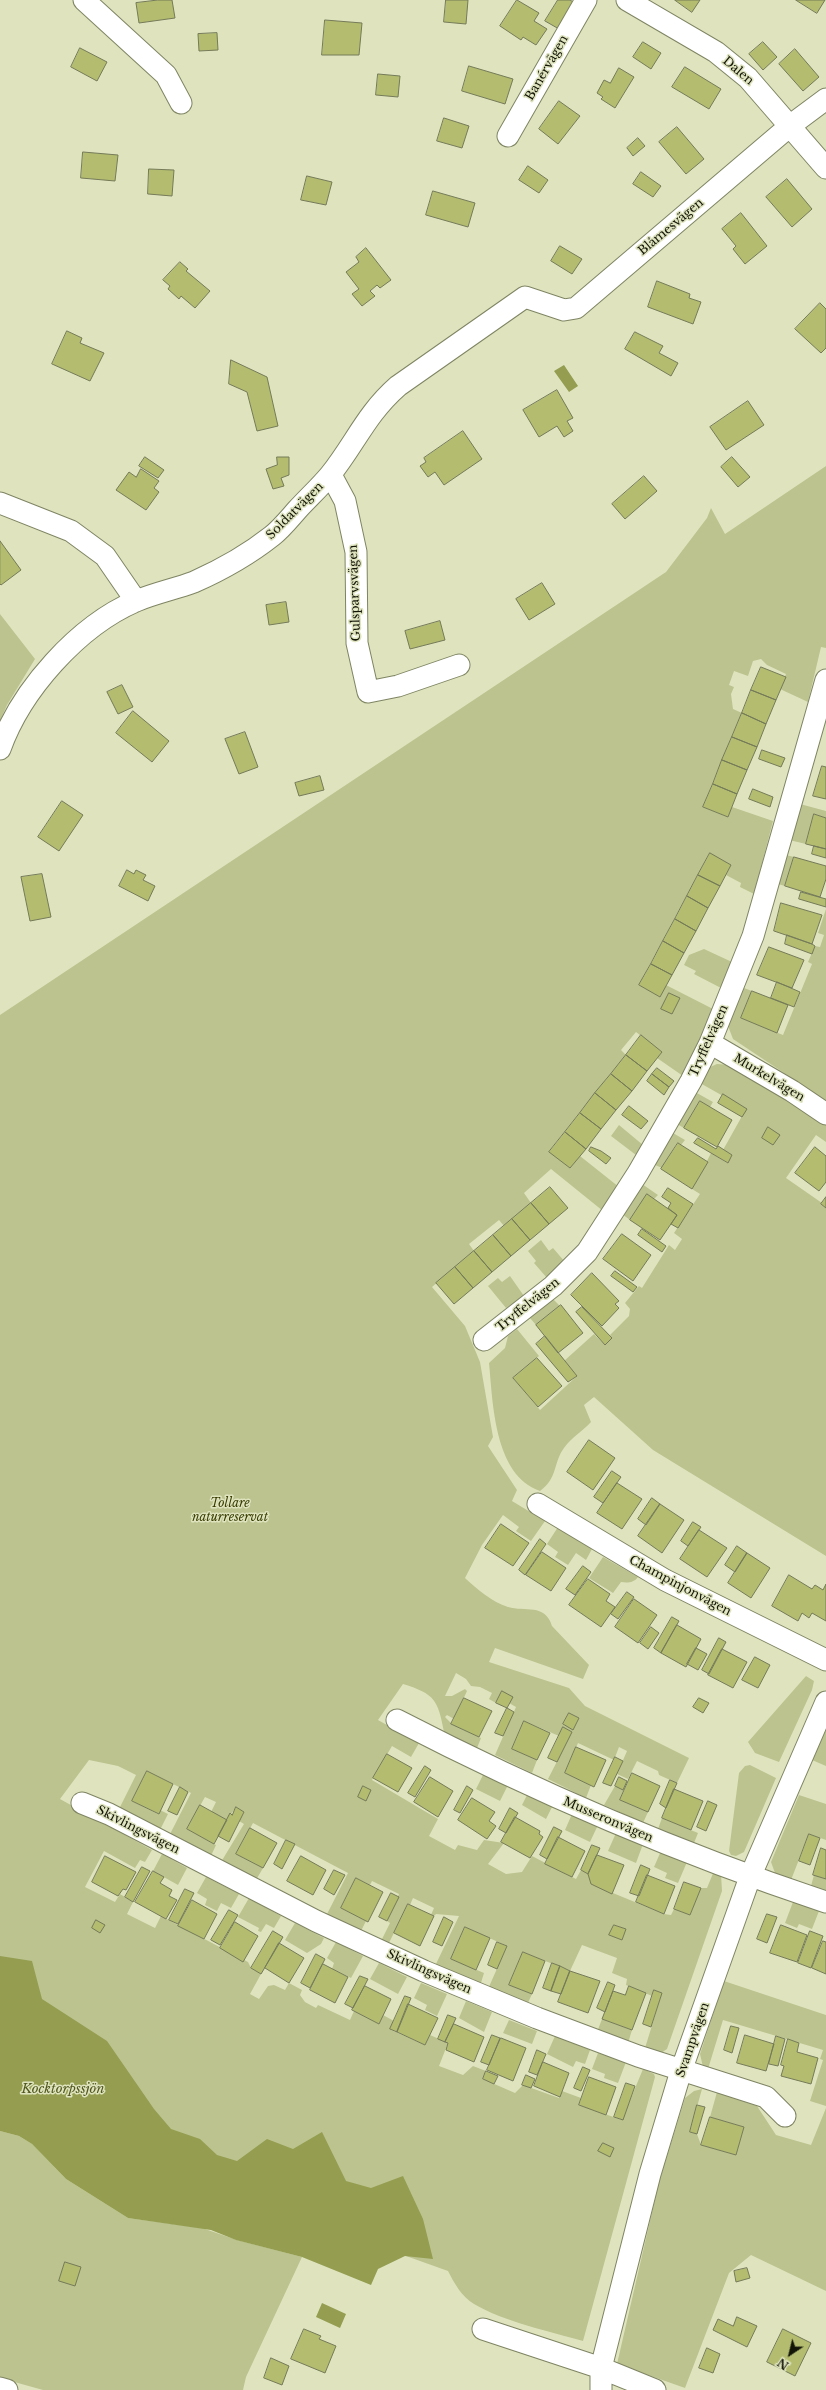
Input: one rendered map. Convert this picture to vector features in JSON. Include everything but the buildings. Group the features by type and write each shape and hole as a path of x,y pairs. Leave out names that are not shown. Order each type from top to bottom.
{"street":[{"path":"84,0 162,71 181,103"},
{"name":"Banérvägen","path":"508,136 586,0"},
{"name":"Dalen","path":"627,0 716,52 748,78 791,125 826,168"},
{"name":"Blåmesvägen","path":"506,309 525,297 564,310 576,308 791,125 826,99"},
{"name":"Soldatvägen","path":"0,749 6,732 45,672 74,644 103,620 136,601 193,582 224,568 273,536 331,475 369,415 382,400 506,309"},
{"name":"Gulsparvsvägen","path":"331,475 345,501 356,552 357,643 368,692 398,686 459,665"},
{"path":"0,503 24,511 76,535 104,556 136,601"},
{"name":"Tryffelvägen","path":"484,1340 553,1286 587,1252 642,1167 710,1043 753,936 826,680"},
{"name":"Murkelvägen","path":"710,1043 792,1091 826,1114"},
{"name":"Champinjonvägen","path":"538,1504 665,1580 826,1660"},
{"name":"Svampvägen","path":"601,2390 602,2368 650,2174 681,2071 750,1877 826,1702"},
{"name":"Musseronvägen","path":"397,1720 563,1802 656,1841 750,1877 826,1902"},
{"name":"Skivlingsvägen","path":"82,1803 109,1814 316,1921 424,1971 536,2018 681,2071 766,2097 785,2116"},
{"path":"483,2329 602,2368 655,2390"},
{"path":"0,2388 7,2390"}],"green space":[{"name":"Tollare naturreservat","path":"826,466 826,648 821,647 808,702 780,689 786,674 767,665 761,659 753,661 748,676 734,671 729,685 734,687 731,694 733,709 742,713 703,807 728,817 732,807 773,821 754,894 740,887 741,883 726,875 731,865 709,854 639,985 660,997 666,985 713,1009 683,1076 657,1058 662,1052 636,1032 621,1050 626,1055 549,1151 570,1168 580,1156 619,1187 603,1211 551,1169 524,1193 531,1203 504,1226 499,1220 469,1244 474,1251 432,1287 465,1326 480,1362 493,1437 488,1446 517,1490 512,1501 545,1521 531,1541 516,1531 519,1527 503,1515 482,1545 465,1578 485,1595 502,1605 539,1611 545,1614 552,1626 589,1665 583,1679 495,1648 489,1662 569,1688 585,1706 689,1758 677,1783 659,1775 658,1771 637,1761 628,1779 617,1774 627,1751 619,1747 614,1760 578,1743 565,1773 591,1785 586,1798 548,1779 572,1732 563,1728 559,1736 524,1721 512,1749 537,1760 532,1773 495,1755 516,1707 509,1703 502,1692 496,1703 489,1699 492,1693 480,1687 471,1686 466,1679 456,1673 445,1696 452,1696 465,1689 467,1691 454,1719 447,1715 445,1717 452,1724 481,1738 477,1748 444,1732 440,1712 433,1700 422,1691 403,1684 378,1720 419,1743 411,1757 392,1746 372,1780 438,1819 429,1836 455,1850 458,1845 477,1850 484,1840 504,1843 488,1864 506,1874 522,1872 532,1856 576,1879 581,1870 588,1874 591,1884 664,1914 671,1915 674,1909 690,1915 701,1888 707,1888 714,1871 721,1874 722,1891 667,2049 661,2053 645,2048 662,1993 654,1990 652,1996 626,1985 627,1979 612,1973 617,1958 582,1945 570,1971 523,1952 509,1985 532,1994 527,2005 488,1989 507,1946 465,1927 451,1959 484,1973 480,1986 435,1966 459,1916 431,1915 434,1908 413,1898 410,1905 408,1904 388,1945 381,1941 390,1923 387,1921 399,1894 372,1881 370,1885 356,1878 341,1908 366,1921 360,1933 326,1916 348,1873 253,1823 236,1854 263,1868 256,1880 221,1862 244,1824 239,1821 244,1812 236,1807 227,1820 211,1812 216,1802 205,1797 187,1829 216,1845 210,1858 169,1836 191,1793 147,1771 132,1801 158,1814 160,1810 168,1814 159,1832 118,1811 136,1775 118,1766 89,1760 60,1799 152,1850 145,1862 140,1860 135,1868 104,1851 85,1887 115,1902 120,1894 133,1902 127,1914 155,1928 161,1916 248,1962 251,1968 261,1974 250,1994 259,1999 268,1986 274,1985 285,1990 289,1983 302,1990 300,1995 305,2002 316,2008 318,2005 350,2020 354,2011 379,2024 383,2015 394,2021 391,2030 425,2045 430,2035 448,2043 439,2066 463,2075 473,2066 486,2071 483,2079 515,2093 523,2085 559,2098 562,2091 581,2098 579,2105 622,2120 643,2069 654,2074 655,2077 583,2341 527,2326 485,2310 474,2304 462,2294 448,2271 0,2111 0,1015 666,572 707,518 711,508 725,534","holes":["569,1713 579,1718 573,1729 563,1724","614,1925 626,1929 622,1940 610,1935"]},
{"path":"0,614 35,659 7,705 0,721"},
{"path":"800,804 826,811 826,818 814,814 806,844 789,840"},
{"path":"786,855 794,857 785,886 778,884"},
{"path":"826,909 826,1101 733,1039 728,1026 744,988 752,991 741,1018 783,1035 812,964 808,962 815,946 820,947 824,935 818,933"},
{"path":"704,949 732,962 721,988 694,974 696,971 684,965 689,955"},
{"path":"717,1064 731,1065 826,1122 826,1142 816,1135 786,1178 822,1203 821,1204 826,1208 826,1556 653,1450 594,1397 584,1405 591,1422 564,1448 558,1459 553,1476 546,1486 540,1491 525,1483 513,1470 505,1454 499,1436 492,1398 489,1363 505,1348 508,1336 517,1329 539,1356 513,1378 540,1410 577,1376 564,1361 594,1334 605,1345 612,1338 610,1335 629,1316 630,1309 625,1303 639,1286 642,1288 669,1245 675,1250 682,1239 674,1233 700,1194 692,1189 708,1162 707,1161 711,1153 727,1163 732,1155 723,1150 746,1109 700,1083 708,1068"},
{"path":"695,1092 713,1102 710,1107 700,1101 684,1128 677,1124"},
{"path":"619,1125 643,1145 636,1155 611,1136"},
{"path":"673,1133 685,1140 681,1145 677,1143 662,1168 653,1164"},
{"path":"642,1184 658,1195 654,1199 647,1195 630,1220 622,1214"},
{"path":"541,1240 549,1251 553,1248 565,1262 547,1278 534,1263 536,1261 528,1251"},
{"path":"510,1276 524,1296 506,1308 488,1286 498,1278 502,1282"},
{"path":"553,1299 560,1306 536,1325 530,1318"},
{"path":"558,1527 592,1549 586,1560 576,1553 568,1565 555,1557 558,1552 547,1544"},
{"path":"603,1557 638,1577 632,1581 621,1582 613,1593 589,1578"},
{"path":"806,1676 814,1681 812,1690 779,1762 755,1753 748,1742"},
{"path":"826,1730 826,1766 812,1760"},
{"path":"750,1765 776,1778 744,1852 736,1856 731,1855 729,1851 739,1773 745,1766"},
{"path":"484,1773 508,1785 500,1801 476,1789"},
{"path":"615,1786 624,1790 620,1800 648,1812 643,1823 604,1805"},
{"path":"528,1793 553,1805 546,1819 522,1805"},
{"path":"799,1795 826,1804 826,1840 809,1834 791,1880 775,1873 771,1862"},
{"path":"572,1814 598,1825 590,1842 565,1830"},
{"path":"662,1818 698,1833 694,1843 658,1829"},
{"path":"616,1833 643,1844 636,1863 608,1851"},
{"path":"661,1851 687,1862 678,1883 665,1878 667,1873 654,1867"},
{"path":"162,1854 187,1868 178,1885 153,1871"},
{"path":"814,1875 826,1879 826,1892 811,1886"},
{"path":"206,1877 239,1894 231,1908 221,1903 217,1911 205,1905 207,1899 197,1893"},
{"path":"249,1898 281,1916 274,1928 266,1924 261,1932 258,1931 259,1928 238,1917"},
{"path":"793,1902 819,1911 812,1929 799,1924 797,1928 785,1923"},
{"path":"295,1923 324,1938 321,1944 307,1953 285,1940"},
{"path":"336,1942 363,1956 351,1978 332,1969 334,1963 327,1958"},
{"path":"379,1963 407,1977 398,1994 370,1979"},
{"path":"724,1981 826,2015 826,2106 810,2101 823,2060 820,2059 823,2050 723,2020 708,2069 703,2067 700,2054"},
{"path":"421,1983 447,1994 437,2016 425,2010 427,2005 414,1998"},
{"path":"466,2001 492,2012 484,2032 459,2018"},
{"path":"602,2019 632,2030 628,2043 597,2032"},
{"path":"509,2020 537,2031 532,2044 503,2033"},
{"path":"555,2036 590,2050 585,2064 576,2061 573,2067 547,2054"},
{"path":"598,2053 626,2062 618,2083 604,2078 605,2074 592,2069"},
{"path":"702,2089 690,2132 697,2134 701,2145 736,2155 744,2127 710,2117 717,2092 757,2106 776,2135 811,2145 826,2108 826,2291 751,2255 729,2273 685,2388 617,2364 659,2182 685,2098 694,2091"},
{"path":"0,2131 19,2136 32,2144 66,2179 128,2218 202,2228 237,2240 302,2257 246,2377 243,2390 43,2390 0,2378"}],"water":[{"path":"564,365 578,386 569,392 554,371"},
{"name":"Kocktorpssjön","path":"0,1956 32,1961 42,1999 107,2041 154,2109 171,2129 200,2139 217,2155 237,2161 267,2139 293,2149 322,2132 346,2181 371,2188 403,2176 423,2219 433,2259 405,2256 378,2269 371,2285 302,2257 236,2240 211,2230 128,2218 66,2179 32,2144 19,2136 0,2131"},
{"path":"322,2303 346,2314 340,2328 316,2317"}]}
